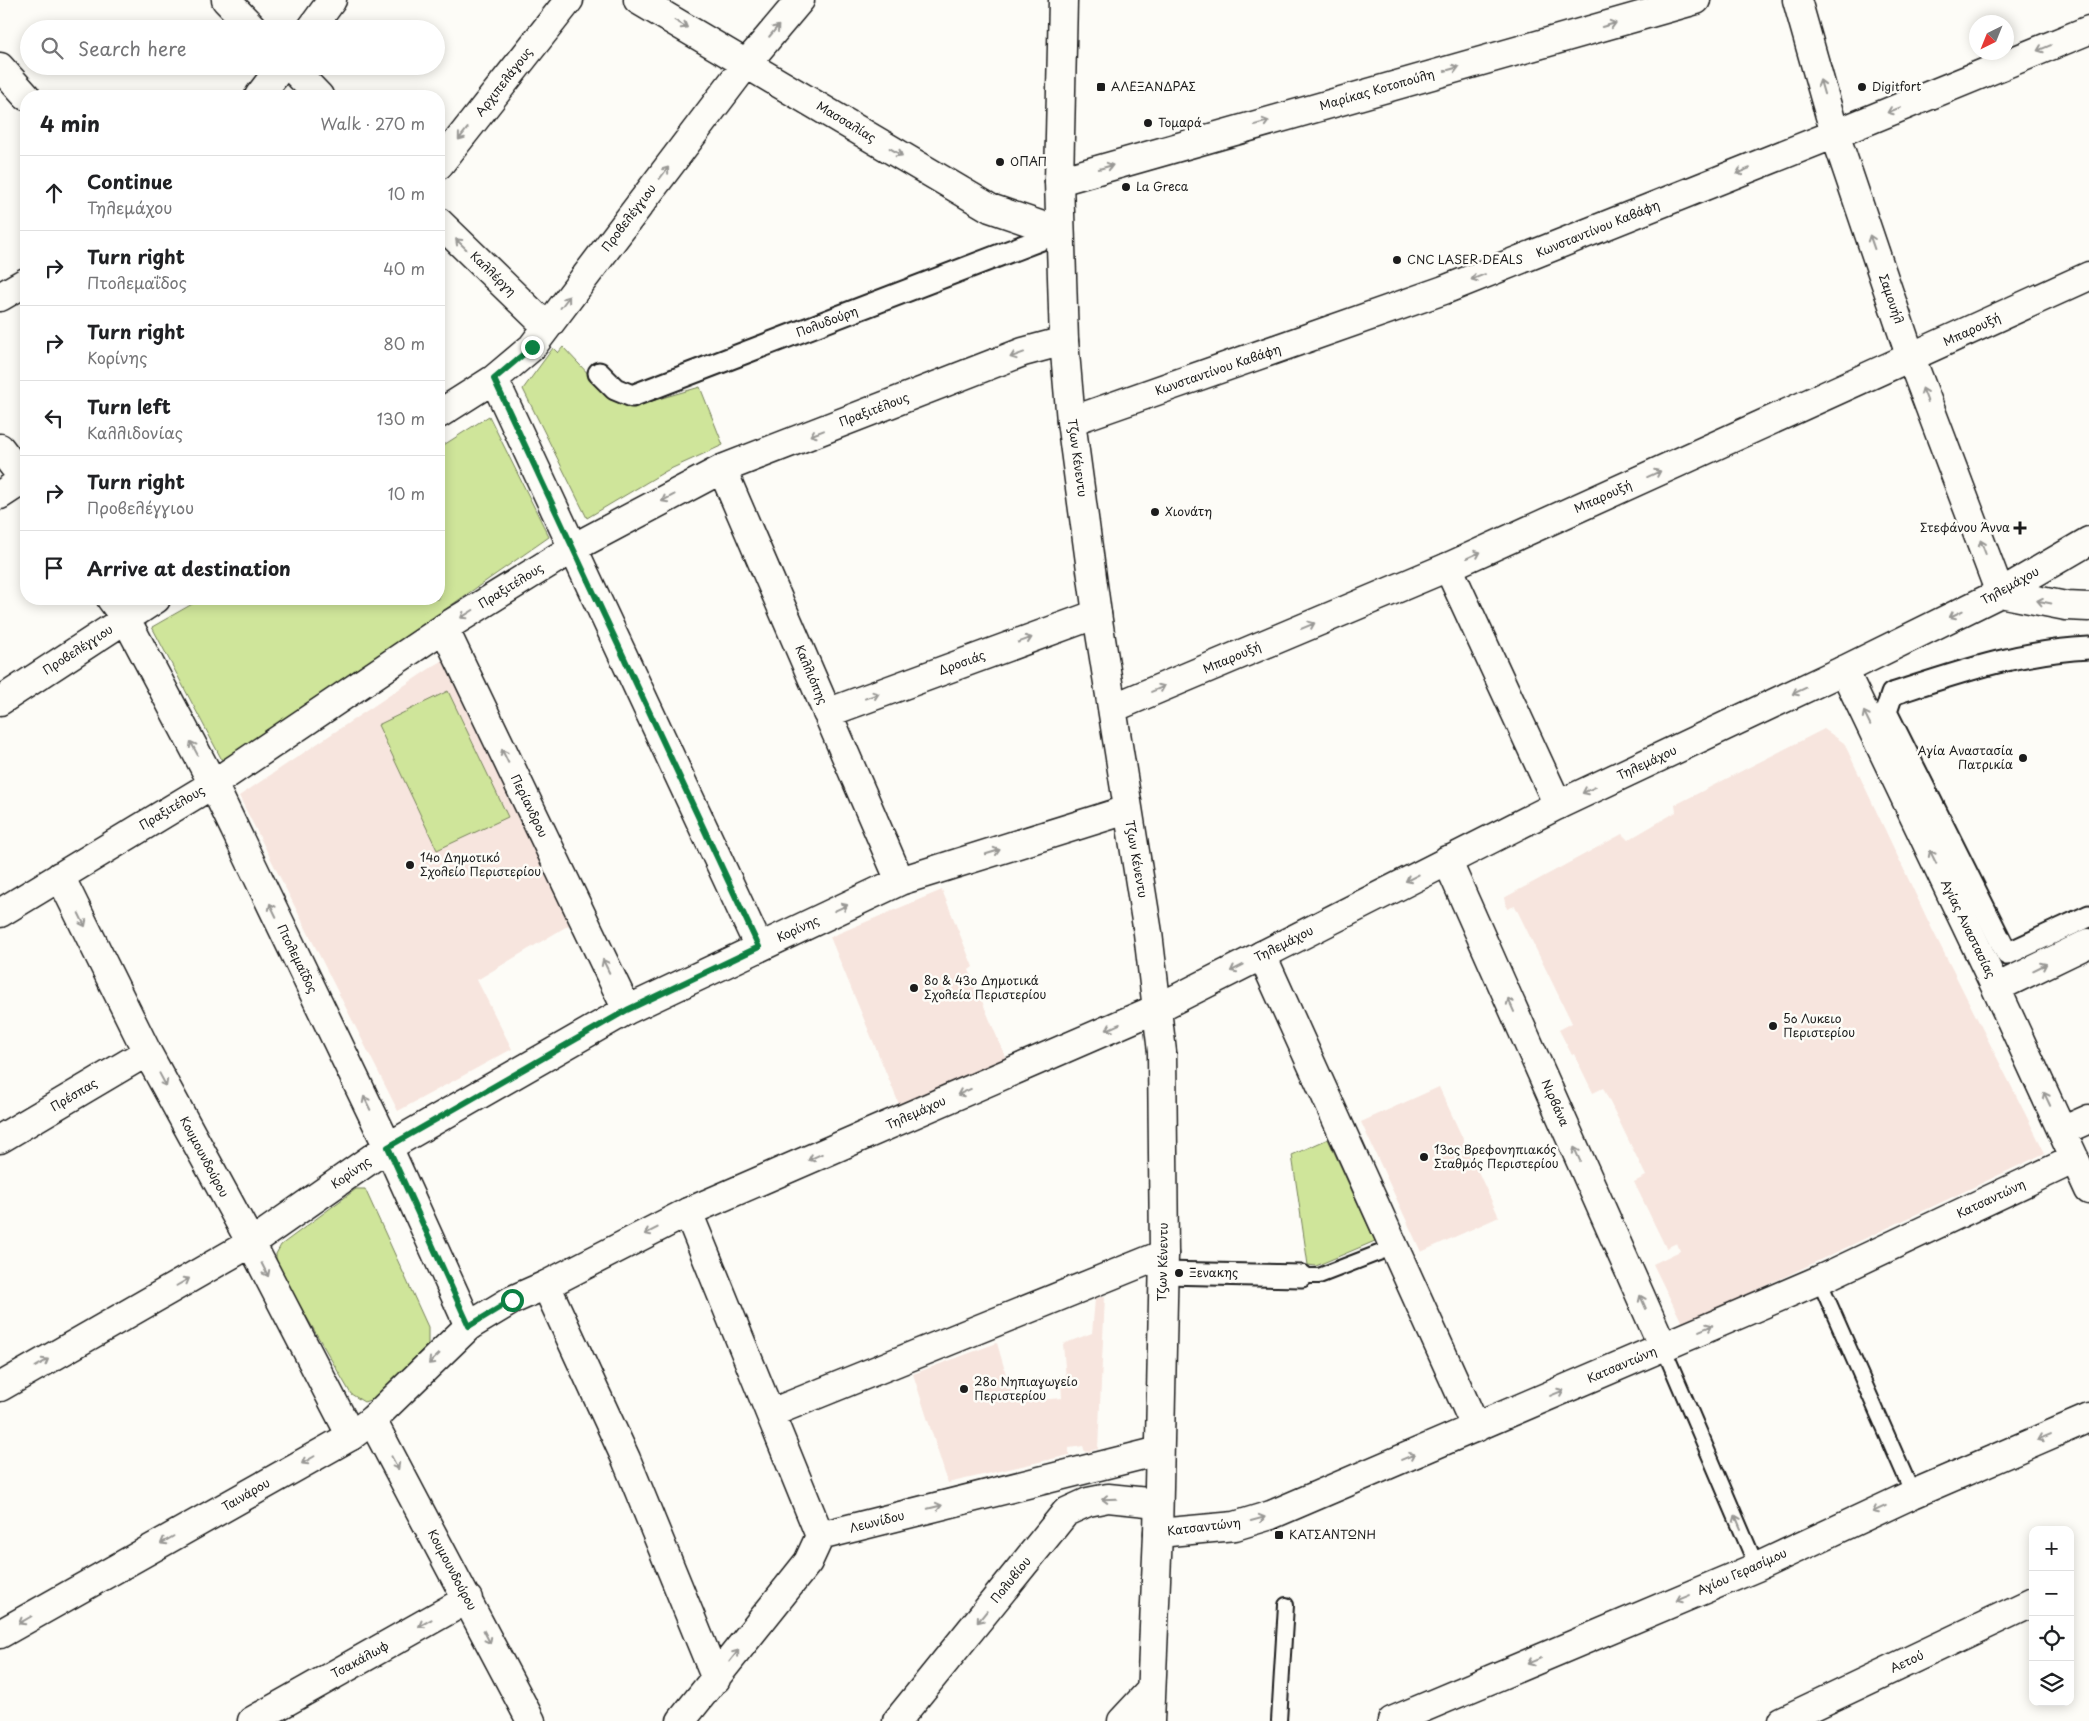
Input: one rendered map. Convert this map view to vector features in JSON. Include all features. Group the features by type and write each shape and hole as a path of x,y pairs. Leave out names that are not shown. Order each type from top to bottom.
{"street":[{"path":"226,0 245,20"},
{"path":"318,20 332,0"},
{"name":"Αρχιπελάγους","path":"445,157 570,0"},
{"name":"Μασσαλίας","path":"638,0 990,208 1060,232"},
{"name":"Προβελέγγιου","path":"445,410 494,379 532,347 747,63 800,0"},
{"name":"Τζων Κένεντυ","path":"1062,0 1060,232 1064,342 1071,421 1127,810 1148,933 1162,1052 1163,1264 1157,1503 1158,1533 1150,1721"},
{"name":"Μαρίκας Κοτοπούλη","path":"1059,181 1696,0"},
{"name":"Σαμουήλ","path":"1797,0 1835,134 1911,358 2000,593"},
{"name":"Κωνσταντίνου Καβάφη","path":"1071,421 1444,290 2089,30"},
{"path":"0,67 21,90"},
{"path":"264,90 275,75"},
{"path":"299,75 314,90"},
{"name":"Καλλέργη","path":"445,228 546,327"},
{"name":"Πολυδούρη","path":"599,373 615,389 632,396 1060,232"},
{"name":"Μπαρουξή","path":"1113,708 1448,567 2089,276"},
{"path":"0,296 20,285"},
{"name":"Πραξιτέλους","path":"0,913 213,784 444,628 573,548 722,470 1023,352 1064,342"},
{"path":"494,379 759,947"},
{"path":"0,448 20,473"},
{"name":"Καλλιόπης","path":"722,470 900,881"},
{"path":"0,495 20,483"},
{"name":"Τηλεμάχου","path":"469,1326 512,1300 546,1285 688,1212 1158,1008 1558,805 1844,670 2000,593 2089,541"},
{"path":"1448,567 1558,805"},
{"path":"2000,593 2066,606 2089,607"},
{"name":"Προβελέγγιου","path":"0,701 118,609 133,605"},
{"name":"Πτολεμαΐδος","path":"118,609 213,784 388,1147 469,1326"},
{"name":"Δροσιάς","path":"826,713 1098,614"},
{"name":"Περίανδρου","path":"444,628 627,1010"},
{"path":"2089,648 2061,649 1996,661 1892,694 1886,712 2007,954 2089,916"},
{"name":"Αγίας Αναστασίας","path":"1844,670 1996,988 2089,1190"},
{"name":"Κορίνης","path":"0,1387 251,1244 388,1147 627,1010 900,881 1127,810"},
{"name":"Νιρβάνα","path":"1447,860 1663,1347"},
{"name":"Κουμουνδούρου","path":"60,876 147,1052 251,1244 350,1436"},
{"path":"1996,988 2089,943"},
{"path":"1262,955 1476,1428"},
{"name":"Πρέσπας","path":"0,1139 147,1052"},
{"path":"2062,1131 2089,1119"},
{"name":"Κατσαντώνη","path":"1158,1533 1235,1526 1271,1516 1819,1280 2074,1159"},
{"path":"681,1721 808,1562 820,1536 688,1212"},
{"path":"771,1413 1163,1264 1302,1276"},
{"path":"546,1285 626,1459 716,1679"},
{"name":"Ταινάρου","path":"0,1634 350,1436 372,1420 469,1326"},
{"name":"Αγίου Γερασίμου","path":"1392,1721 1757,1567 1913,1494 2089,1418"},
{"name":"Κουμουνδούρου","path":"372,1420 531,1721"},
{"name":"Λεωνίδου","path":"820,1536 1159,1450"},
{"name":"Πολυβίου","path":"897,1721 1066,1512 1088,1502 1108,1498 1157,1503"},
{"name":"Τσακάλωφ","path":"252,1721 468,1600"},
{"name":"Αετού","path":"1782,1721 2029,1604"},
{"path":"1122,1721 1150,1691"}],"lane":[{"path":"1302,1276 1319,1276 1394,1247"},
{"path":"1819,1280 1913,1494"},
{"path":"1663,1347 1757,1567"},
{"path":"1280,1721 1286,1605"}],"shaded area":[{"name":"14ο Δημοτικό Σχολείο Περιστερίου","path":"447,657 574,922 477,980 512,1049 398,1111 239,796"},
{"name":"5ο Λυκειο Περιστερίου","path":"1824,729 1844,743 1932,929 2045,1153 1683,1325 1653,1264 1680,1251 1677,1243 1666,1248 1634,1182 1646,1176 1603,1088 1593,1093 1574,1054 1572,1055 1559,1030 1572,1023 1515,906 1507,909 1504,898 1622,834 1628,840 1676,812 1675,805"},
{"name":"8ο & 43ο Δημοτικά Σχολεία Περιστερίου","path":"942,890 973,967 969,970 1007,1061 899,1104 830,937"},
{"name":"13ος Βρεφονηπιακός Σταθμός Περιστερίου","path":"1439,1087 1499,1217 1421,1252 1361,1122"},
{"name":"28ο Νηπιαγωγείο Περιστερίου","path":"1105,1296 1098,1449 1085,1452 1083,1446 1069,1448 1069,1455 948,1483 913,1374 997,1343 1014,1402 1062,1398 1061,1380 1066,1379 1063,1344 1092,1333 1095,1299"}],"green space":[{"path":"563,347 609,396 631,407 700,387 723,445 666,471 587,518 523,389 553,348 558,353"},
{"path":"489,416 549,537 304,708 222,760 152,627 190,605 445,605 445,444"},
{"path":"448,691 508,817 437,850 378,725"},
{"path":"1328,1139 1375,1241 1316,1266 1308,1265 1292,1155"},
{"path":"356,1189 365,1189 428,1327 428,1344 373,1399 364,1402 351,1394 276,1264 276,1254 281,1245"}],"place":[{"name":"ΑΛΕΞΑΝΔΡΑΣ","path":"1101,87"},
{"name":"Digitfort","path":"1862,87"},
{"name":"Τομαρά","path":"1148,123"},
{"name":"ΟΠΑΠ","path":"1000,162"},
{"name":"La Greca","path":"1126,187"},
{"name":"CNC LASER DEALS","path":"1397,260"},
{"name":"Χιονάτη","path":"1155,512"},
{"name":"Στεφάνου Άννα","path":"2020,528"},
{"name":"Αγία Αναστασία Πατρικία","path":"2023,758"},
{"name":"14ο Δημοτικό Σχολείο Περιστερίου","path":"410,865"},
{"name":"8ο & 43ο Δημοτικά Σχολεία Περιστερίου","path":"914,988"},
{"name":"5ο Λυκειο Περιστερίου","path":"1773,1026"},
{"name":"13ος Βρεφονηπιακός Σταθμός Περιστερίου","path":"1424,1157"},
{"name":"Ξενακης","path":"1179,1273"},
{"name":"28ο Νηπιαγωγείο Περιστερίου","path":"964,1389"},
{"name":"ΚΑΤΣΑΝΤΏΝΗ","path":"1279,1535"}],"route":[{"path":"512,1300 469,1326 388,1147 627,1010 759,947 494,379 532,347"}]}
